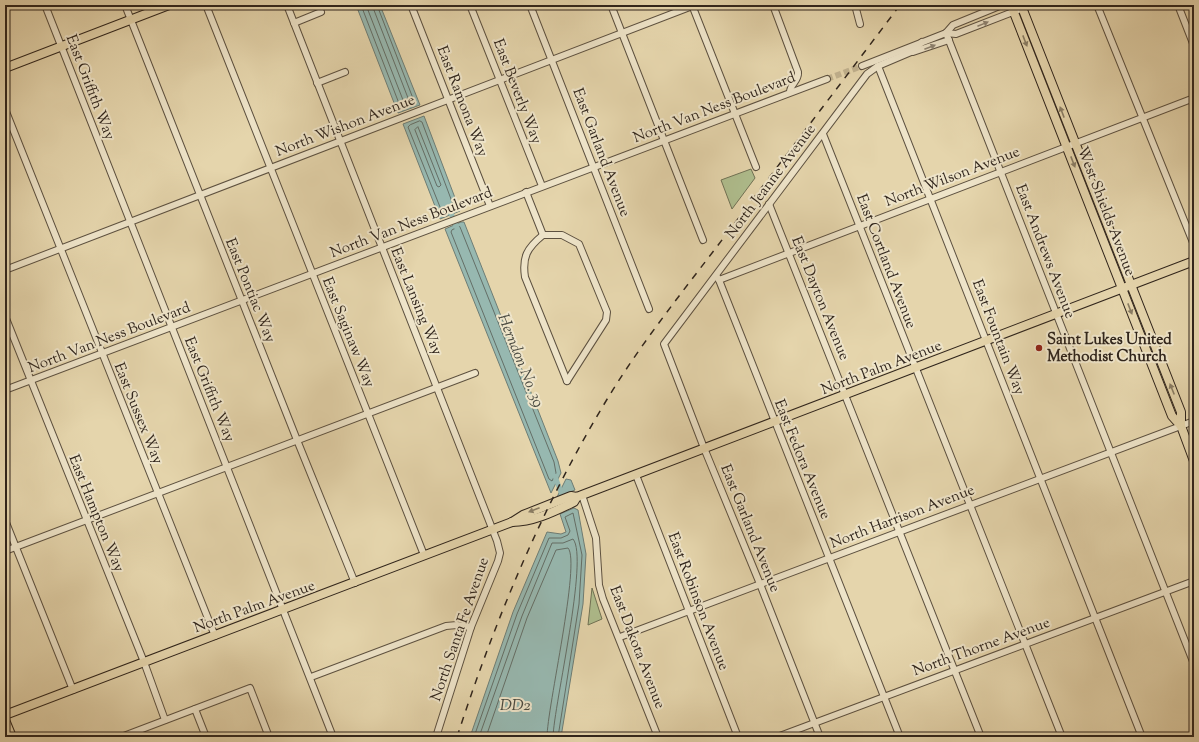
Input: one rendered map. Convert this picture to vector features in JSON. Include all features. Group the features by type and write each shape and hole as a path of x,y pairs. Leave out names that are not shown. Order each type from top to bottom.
{"main road":[{"path":"5,68 169,5"},
{"name":"West Shields Avenue","path":"1022,7 1123,290 1172,416 1181,426"},
{"name":"West Shields Avenue","path":"1012,8 1131,287 1181,412 1181,426 1194,460"},
{"name":"North Palm Avenue","path":"5,715 356,583 493,529 512,522 524,522 557,505 1131,287 1194,261"},
{"path":"5,720 12,737"}],"street":[{"name":"East Griffith Way","path":"45,5 171,327 311,677 333,737"},
{"name":"East Pontiac Way","path":"125,5 241,300 356,583"},
{"name":"East Saginaw Way","path":"206,5 424,556"},
{"name":"East Lansing Way","path":"287,5 493,529"},
{"name":"East Ramona Way","path":"411,5 490,206"},
{"name":"East Beverly Way","path":"470,5 542,186"},
{"name":"East Garland Avenue","path":"530,5 649,309"},
{"path":"611,5 703,240"},
{"name":"North Wishon Avenue","path":"5,270 693,5"},
{"path":"693,5 756,167"},
{"path":"773,5 798,72 798,76 791,86 790,92"},
{"path":"855,5 860,24"},
{"path":"946,33 953,25 1002,5"},
{"path":"862,66 946,33 956,34 1012,8 1031,5"},
{"path":"1097,5 1194,245"},
{"path":"1178,5 1194,46"},
{"path":"294,23 321,12"},
{"name":"East Andrews Avenue","path":"946,33 1194,664"},
{"name":"North Jeanne Avenue","path":"911,52 917,52 949,40"},
{"name":"North Jeanne Avenue","path":"664,344 717,278 867,74 878,66 911,52 922,42"},
{"name":"East Fountain Way","path":"878,66 1142,737"},
{"path":"318,82 345,72"},
{"name":"North Van Ness Boulevard","path":"5,390 827,79"},
{"name":"North Wilson Avenue","path":"717,278 789,253 1194,98"},
{"name":"East Sussex Way","path":"5,109 101,354 215,636"},
{"name":"East Cortland Avenue","path":"823,134 1062,737"},
{"path":"526,192 543,236"},
{"name":"East Dayton Avenue","path":"770,204 981,737"},
{"path":"562,235 579,244 607,312 606,320 567,381 525,277 523,265 527,252 534,242 543,236 562,235"},
{"name":"East Fedora Avenue","path":"717,278 900,737"},
{"name":"East Hampton Way","path":"5,316 86,521 144,662 165,720"},
{"name":"East Garland Avenue","path":"664,344 820,737"},
{"path":"5,552 475,373"},
{"name":"North Harrison Avenue","path":"620,637 970,504 1112,453 1194,421"},
{"name":"East Robinson Avenue","path":"636,475 738,737"},
{"name":"East Dakota Avenue","path":"576,498 596,538 599,585 603,599 620,637 658,737"},
{"path":"5,520 73,690"},
{"name":"North Santa Fe Avenue","path":"436,737 471,627 498,561 500,553 493,529"},
{"name":"North Thorne Avenue","path":"777,737 1194,581"},
{"path":"311,677 446,626 457,625 471,627"},
{"path":"121,737 250,688 269,737"},
{"path":"195,709 206,737"},
{"path":"139,730 142,737"}],"green space":[{"path":"751,169 755,178 732,209 721,180"},
{"path":"592,588 602,619 588,625"}],"water":[{"path":"356,5 380,5 420,105 398,113"},
{"path":"424,116 460,211 440,219 403,124"},
{"path":"464,222 558,461 561,473 551,493 445,229"},
{"path":"566,479 571,480 575,490 557,497"},
{"name":"DD2","path":"574,508 578,510 586,554 583,604 561,737 470,737 513,612 547,532 561,534 566,532 560,514"}],"waterway":[{"name":"Herndon No. 39","path":"449,208 458,231"},
{"name":"Herndon No. 39","path":"555,476 562,495"}],"tunnel":[{"path":"827,79 862,66"}],"railway":[{"path":"457,737 487,650 541,523 583,441 619,379 663,317 900,5"}],"place":[{"name":"Saint Lukes United Methodist Church","path":"1039,348"}]}
